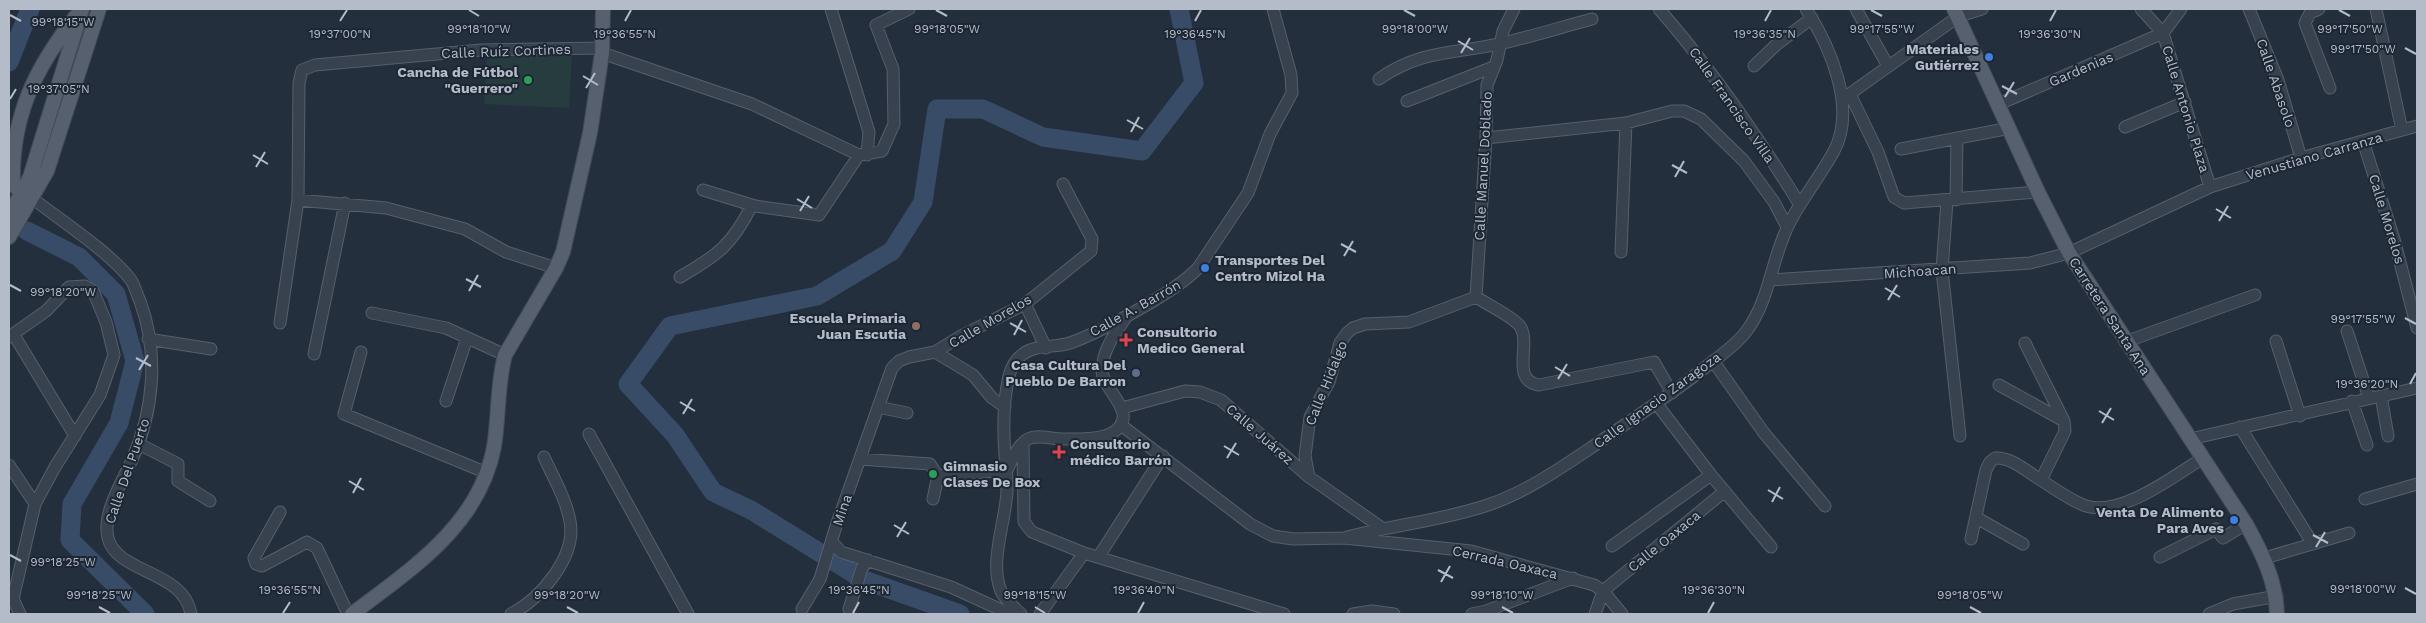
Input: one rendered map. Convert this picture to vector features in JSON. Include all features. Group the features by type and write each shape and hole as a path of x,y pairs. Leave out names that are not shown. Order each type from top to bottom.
{"main road":[{"path":"9,216 47,171 99,9"},
{"path":"350,614 428,556 454,530 473,503 487,473 494,446 501,371 505,356 556,268 563,252 590,133 602,50 603,9"},
{"path":"27,196 13,184 12,158 19,119 34,77 56,42 81,10"},
{"path":"9,236 27,196 30,177 81,10"},
{"name":"Carretera Santa Ana","path":"1956,13 2000,104 2038,192 2069,253 2125,342 2246,524 2265,558 2277,596 2277,614"}],"street":[{"path":"704,190 752,204 820,215 863,155 869,132 831,9"},
{"path":"863,155 882,151 894,124 893,69 876,25 909,9"},
{"name":"Calle A. Barrón","path":"1021,614 1002,593 998,583 998,556 1008,484 1003,428 1009,376 1014,364 1023,354 1036,347 1046,348 1072,342 1128,314 1190,277 1248,193 1273,128 1292,93 1291,75 1273,9"},
{"name":"Calle Manuel Doblado","path":"1476,298 1486,138 1487,85 1504,31 1514,9"},
{"name":"Calle Francisco Villa","path":"1659,9 1695,50 1753,129 1800,205"},
{"path":"1856,9 1888,66"},
{"path":"1982,9 1956,13 1846,97 1878,152 1894,197 1904,203 2038,192"},
{"name":"Calle Antonio Plaza","path":"2141,9 2163,33 2186,102 2210,187"},
{"path":"2163,33 2181,9"},
{"name":"Calle Abasolo","path":"2249,9 2278,80 2301,158"},
{"path":"2319,9 2308,15 2305,23 2330,88"},
{"path":"2376,9 2402,130"},
{"path":"1754,66 1809,13"},
{"name":"Calle Ignacio Zaragoza","path":"1344,538 1487,506 1508,497 1549,476 1672,393 1744,334 1758,312 1787,227 1835,150 1843,130 1846,97 1809,13"},
{"path":"1379,80 1394,69 1418,58 1447,51 1501,44 1592,19"},
{"name":"Gardenias","path":"2000,104 2163,33"},
{"name":"Calle Ruíz Cortines","path":"298,200 299,83 302,70 314,64 481,50 602,50 752,104 863,155"},
{"path":"1408,101 1493,67"},
{"path":"2125,127 2186,102"},
{"path":"1486,138 1626,123 1672,111 1684,110 1701,119 1756,176 1774,202 1787,227"},
{"path":"1621,252 1626,123"},
{"path":"1901,149 2010,128"},
{"name":"Venustiano Carranza","path":"2069,253 2210,187 2301,158 2402,130 2417,128"},
{"path":"1957,139 1952,200 1942,270 1960,436"},
{"name":"Calle Morelos","path":"2363,141 2394,240 2417,328"},
{"name":"Calle Morelos","path":"1005,407 992,398 973,374 935,352 961,336 1025,304 1091,251 1092,239 1063,184"},
{"name":"Calle Del Puerto","path":"27,196 111,260 132,281 143,312 152,358 151,399 139,444 113,504 106,526 108,540 116,553 126,560 158,575 178,590 190,609 191,614"},
{"path":"280,323 298,200 386,208 465,229 506,252 556,268"},
{"path":"314,354 345,203"},
{"path":"680,277 723,249 744,222 752,204"},
{"name":"Michoacan","path":"1770,280 2030,263 2069,253"},
{"path":"20,614 11,596 35,504 54,467 75,436 100,395 114,355 106,322 94,292 85,286 69,287 46,311 11,336 75,436"},
{"path":"2125,342 2255,295"},
{"path":"1476,298 1518,325 1523,334 1523,370 1527,380 1532,384 1539,385 1654,362 1672,393"},
{"name":"Calle Hidalgo","path":"1309,477 1305,456 1310,417 1333,373 1340,343 1347,333 1358,326 1374,323 1409,322 1476,298"},
{"path":"1025,304 1046,348"},
{"path":"372,313 446,328 505,356"},
{"path":"938,476 1007,470 1023,443 1034,436 1064,439 1109,436 1121,425 1124,419 1122,408 1103,377 1102,368 1113,337 1128,314"},
{"path":"2347,331 2368,398"},
{"path":"148,338 211,349"},
{"path":"446,401 467,338"},
{"path":"2276,341 2300,416"},
{"path":"2025,343 2064,421 2064,431 2041,480"},
{"path":"361,352 344,414 487,473"},
{"name":"Mina","path":"935,352 899,361 892,368 836,526 831,547 865,564 951,587 1010,614"},
{"path":"1713,361 1764,433 1825,506"},
{"path":"1999,385 2064,421"},
{"path":"2190,439 2240,427 2300,416 2352,401 2417,388"},
{"name":"Calle Juárez","path":"1122,408 1185,391 1221,400 1309,477 1382,528"},
{"path":"2381,396 2388,436"},
{"path":"2352,401 2367,445"},
{"path":"1656,403 1711,475 1771,547"},
{"path":"878,407 907,413"},
{"path":"1121,425 1260,530 1293,539 1344,538"},
{"path":"2240,427 2313,544"},
{"path":"589,434 688,614"},
{"path":"1023,443 1024,522 1026,528 1084,553 1099,556 1284,614"},
{"path":"139,444 178,464 178,481 210,501"},
{"path":"511,614 526,606 556,574 568,545 570,522 544,456"},
{"path":"1099,556 1163,456"},
{"path":"1971,539 1986,470 1990,462 1995,458 2002,457 2085,505 2100,508 2116,505 2142,494 2203,458"},
{"path":"860,459 930,464 938,476 933,499"},
{"path":"9,465 35,504"},
{"path":"1612,546 1711,475"},
{"path":"2366,499 2417,484"},
{"name":"Calle Oaxaca","path":"1603,591 1725,492"},
{"path":"280,512 254,558 256,564 262,566 307,542 316,548 350,614"},
{"path":"1977,518 2023,544"},
{"path":"2160,557 2216,529 2223,538 2246,524"},
{"path":"2265,558 2349,533"},
{"name":"Cerrada Oaxaca","path":"1344,538 1471,551 1573,578 1594,585 1603,591 1622,614"},
{"path":"802,608 820,580 831,547"},
{"path":"1040,614 1084,553"},
{"path":"849,609 865,564"},
{"path":"505,614 506,611 521,601 545,579 556,574"},
{"path":"1472,614 1486,611 1573,578"},
{"path":"1595,614 1603,591"},
{"path":"2209,614 2232,604 2277,596"},
{"path":"1353,614 1364,611 1387,614"}],"green space":[{"name":"Cancha de Fútbol \"Guerrero\"","path":"487,52 572,56 569,108 484,104"}],"waterway":[{"path":"9,62 30,9"},
{"path":"960,614 864,580 751,510 713,492 675,435 628,384 670,326 817,296 892,251 923,202 937,109 983,109 1043,137 1142,151 1194,83 1179,9"},
{"path":"27,231 79,257 116,294 135,361 119,423 72,504 70,540 145,614"}],"place":[{"name":"Materiales Gutiérrez","path":"1989,57"},
{"name":"Cancha de Fútbol \"Guerrero\"","path":"528,80"},
{"name":"Transportes Del Centro Mizol Ha","path":"1205,268"},
{"name":"Escuela Primaria Juan Escutia","path":"916,326"},
{"name":"Consultorio Medico General","path":"1126,340"},
{"name":"Casa Cultura Del Pueblo De Barron","path":"1136,373"},
{"name":"Consultorio médico Barrón","path":"1059,452"},
{"name":"Gimnasio Clases De Box","path":"933,474"},
{"name":"Venta De Alimento Para Aves","path":"2234,520"}]}
